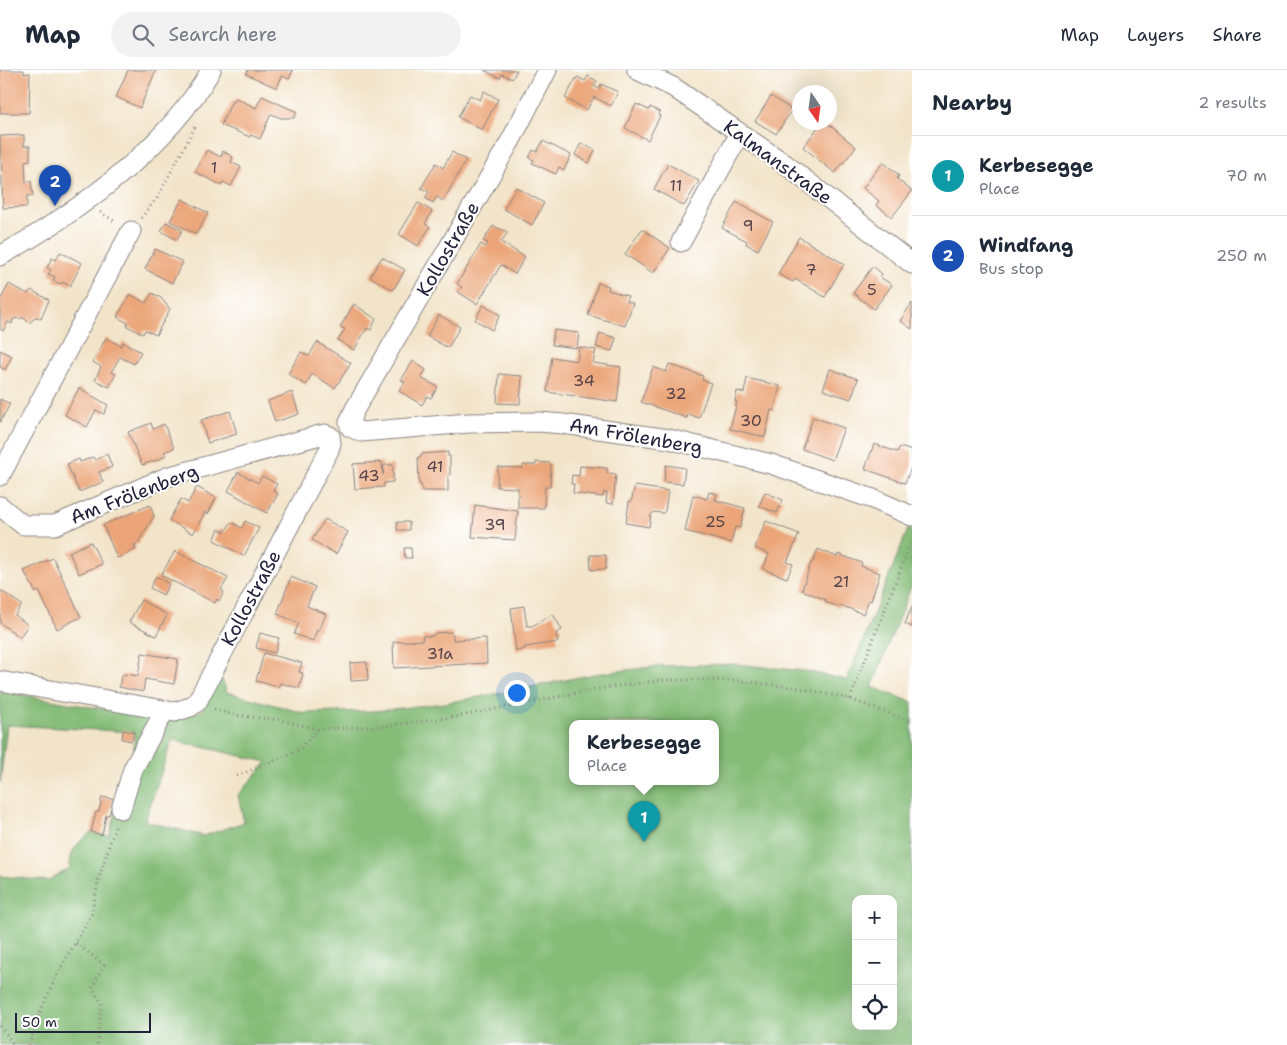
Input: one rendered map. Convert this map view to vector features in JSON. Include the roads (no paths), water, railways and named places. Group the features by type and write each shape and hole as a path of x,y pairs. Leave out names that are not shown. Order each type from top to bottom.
{"street":[{"path":"0,256 34,237 84,203 149,149 189,104 211,70"},
{"name":"Kollostraße","path":"350,427 349,422 360,400 511,140 547,70"},
{"name":"Kalmanstraße","path":"637,70 673,87 785,164 912,264"},
{"path":"681,242 740,133"},
{"path":"0,476 131,231"},
{"name":"Am Frölenberg","path":"0,506 23,525 55,525 167,477 320,434 330,436 350,427 361,432 469,423 540,422 669,439 771,464 873,500 912,516"},
{"name":"Kollostraße","path":"165,710 180,711 197,702 330,450 330,436"},
{"path":"0,681 165,710 133,769 121,809"}],"place":[{"name":"Windfang","path":"55,206"},
{"name":"Kerbesegge","path":"644,842"}]}
